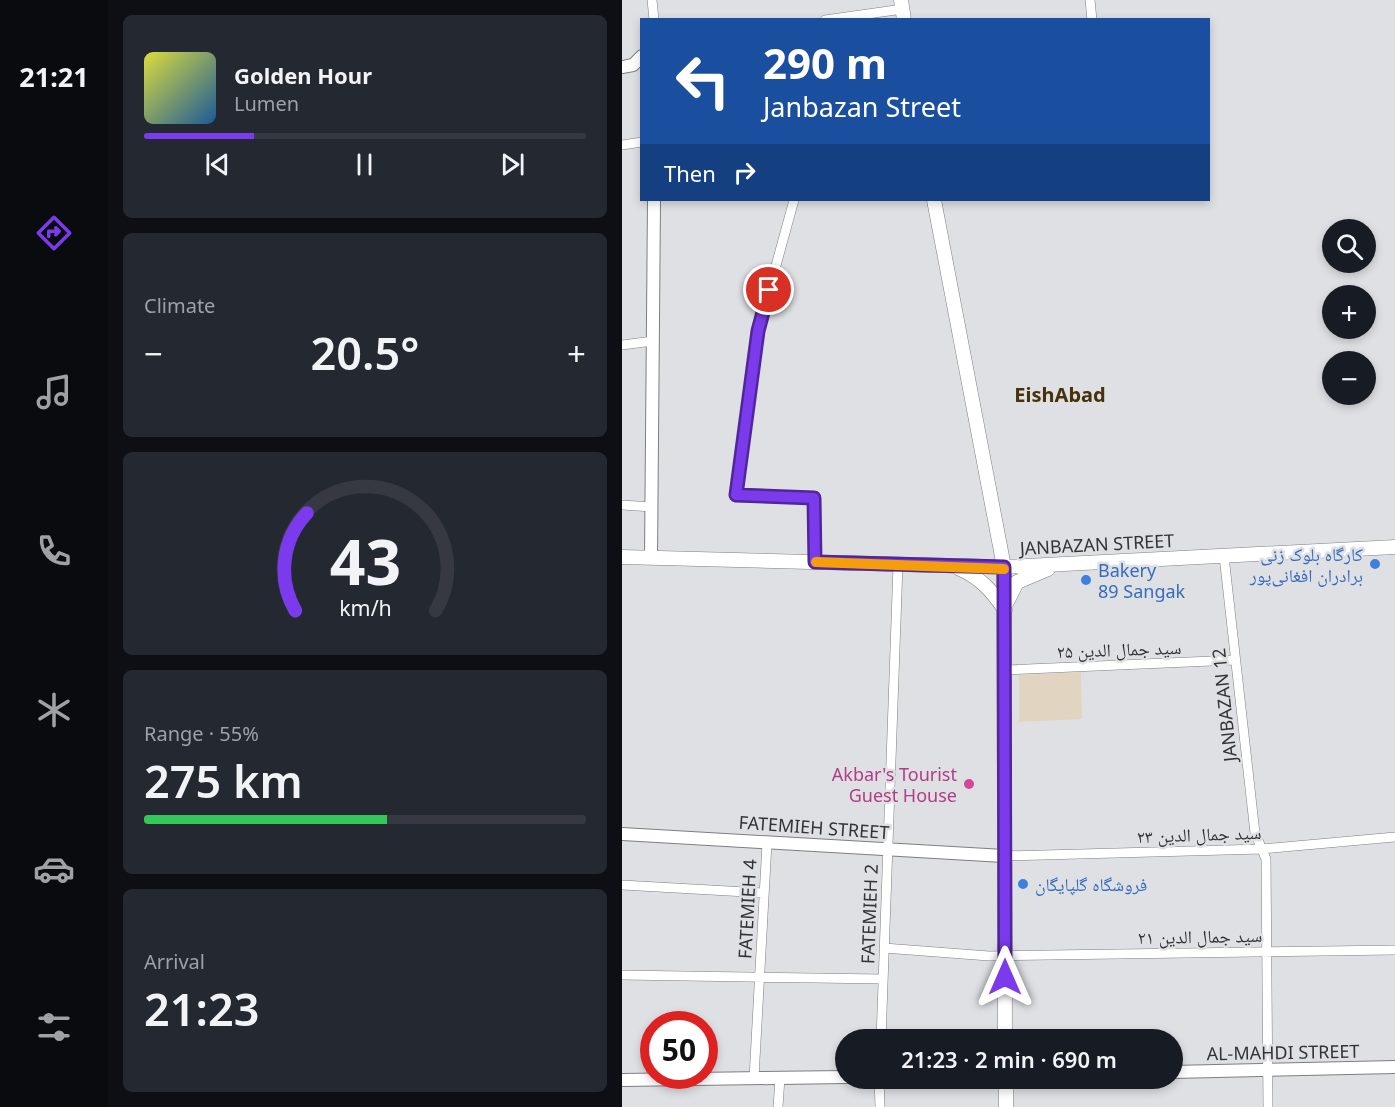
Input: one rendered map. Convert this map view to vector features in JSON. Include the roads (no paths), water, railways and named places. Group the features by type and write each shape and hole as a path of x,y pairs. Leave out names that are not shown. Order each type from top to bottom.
{"main road":[{"path":"934,201 1004,567 1005,1029"},
{"name":"JANBAZAN STREET","path":"622,557 1004,567 1394,547"},
{"path":"1005,610 1008,596 1018,582 1056,565"},
{"path":"955,566 972,574 991,589 1005,610"},
{"path":"1006,1089 1006,1107"}],"street":[{"path":"652,0 654,18"},
{"path":"1090,0 1092,18"},
{"path":"842,18 903,10"},
{"path":"622,68 633,65 640,58"},
{"path":"622,145 640,142"},
{"path":"651,558 654,201"},
{"path":"794,201 758,331 736,495 814,498 815,562"},
{"path":"622,345 653,341"},
{"path":"622,505 652,507"},
{"name":"JANBAZAN 12","path":"1224,556 1255,834 1266,859 1269,952 1268,1107"},
{"name":"FATEMIEH 2","path":"881,1029 898,565"},
{"name":"سید جمال الدین ۲۵","path":"1004,670 1236,660"},
{"name":"FATEMIEH STREET","path":"622,834 1004,856"},
{"name":"سید جمال الدین ۲۳","path":"1004,856 1262,849 1394,837"},
{"name":"FATEMIEH 4","path":"754,1078 767,843"},
{"path":"622,885 764,893"},
{"name":"سید جمال الدین ۲۱","path":"884,948 1005,956 1394,950"},
{"path":"622,975 883,979"},
{"name":"AL-MAHDI STREET","path":"1183,1072 1394,1067"},
{"path":"622,1080 835,1077"},
{"path":"778,1107 780,1078"},
{"path":"879,1089 880,1107"}],"place":[{"name":"کارگاه بلوک زنی برادران افغانی‌پور","path":"1375,564"},
{"name":"Bakery 89 Sangak","path":"1086,580"},
{"name":"Akbar's Tourist Guest House","path":"969,784"},
{"name":"فروشگاه گلپایگان","path":"1023,884"}],"district":[{"name":"EishAbad","path":"1060,394"}]}
